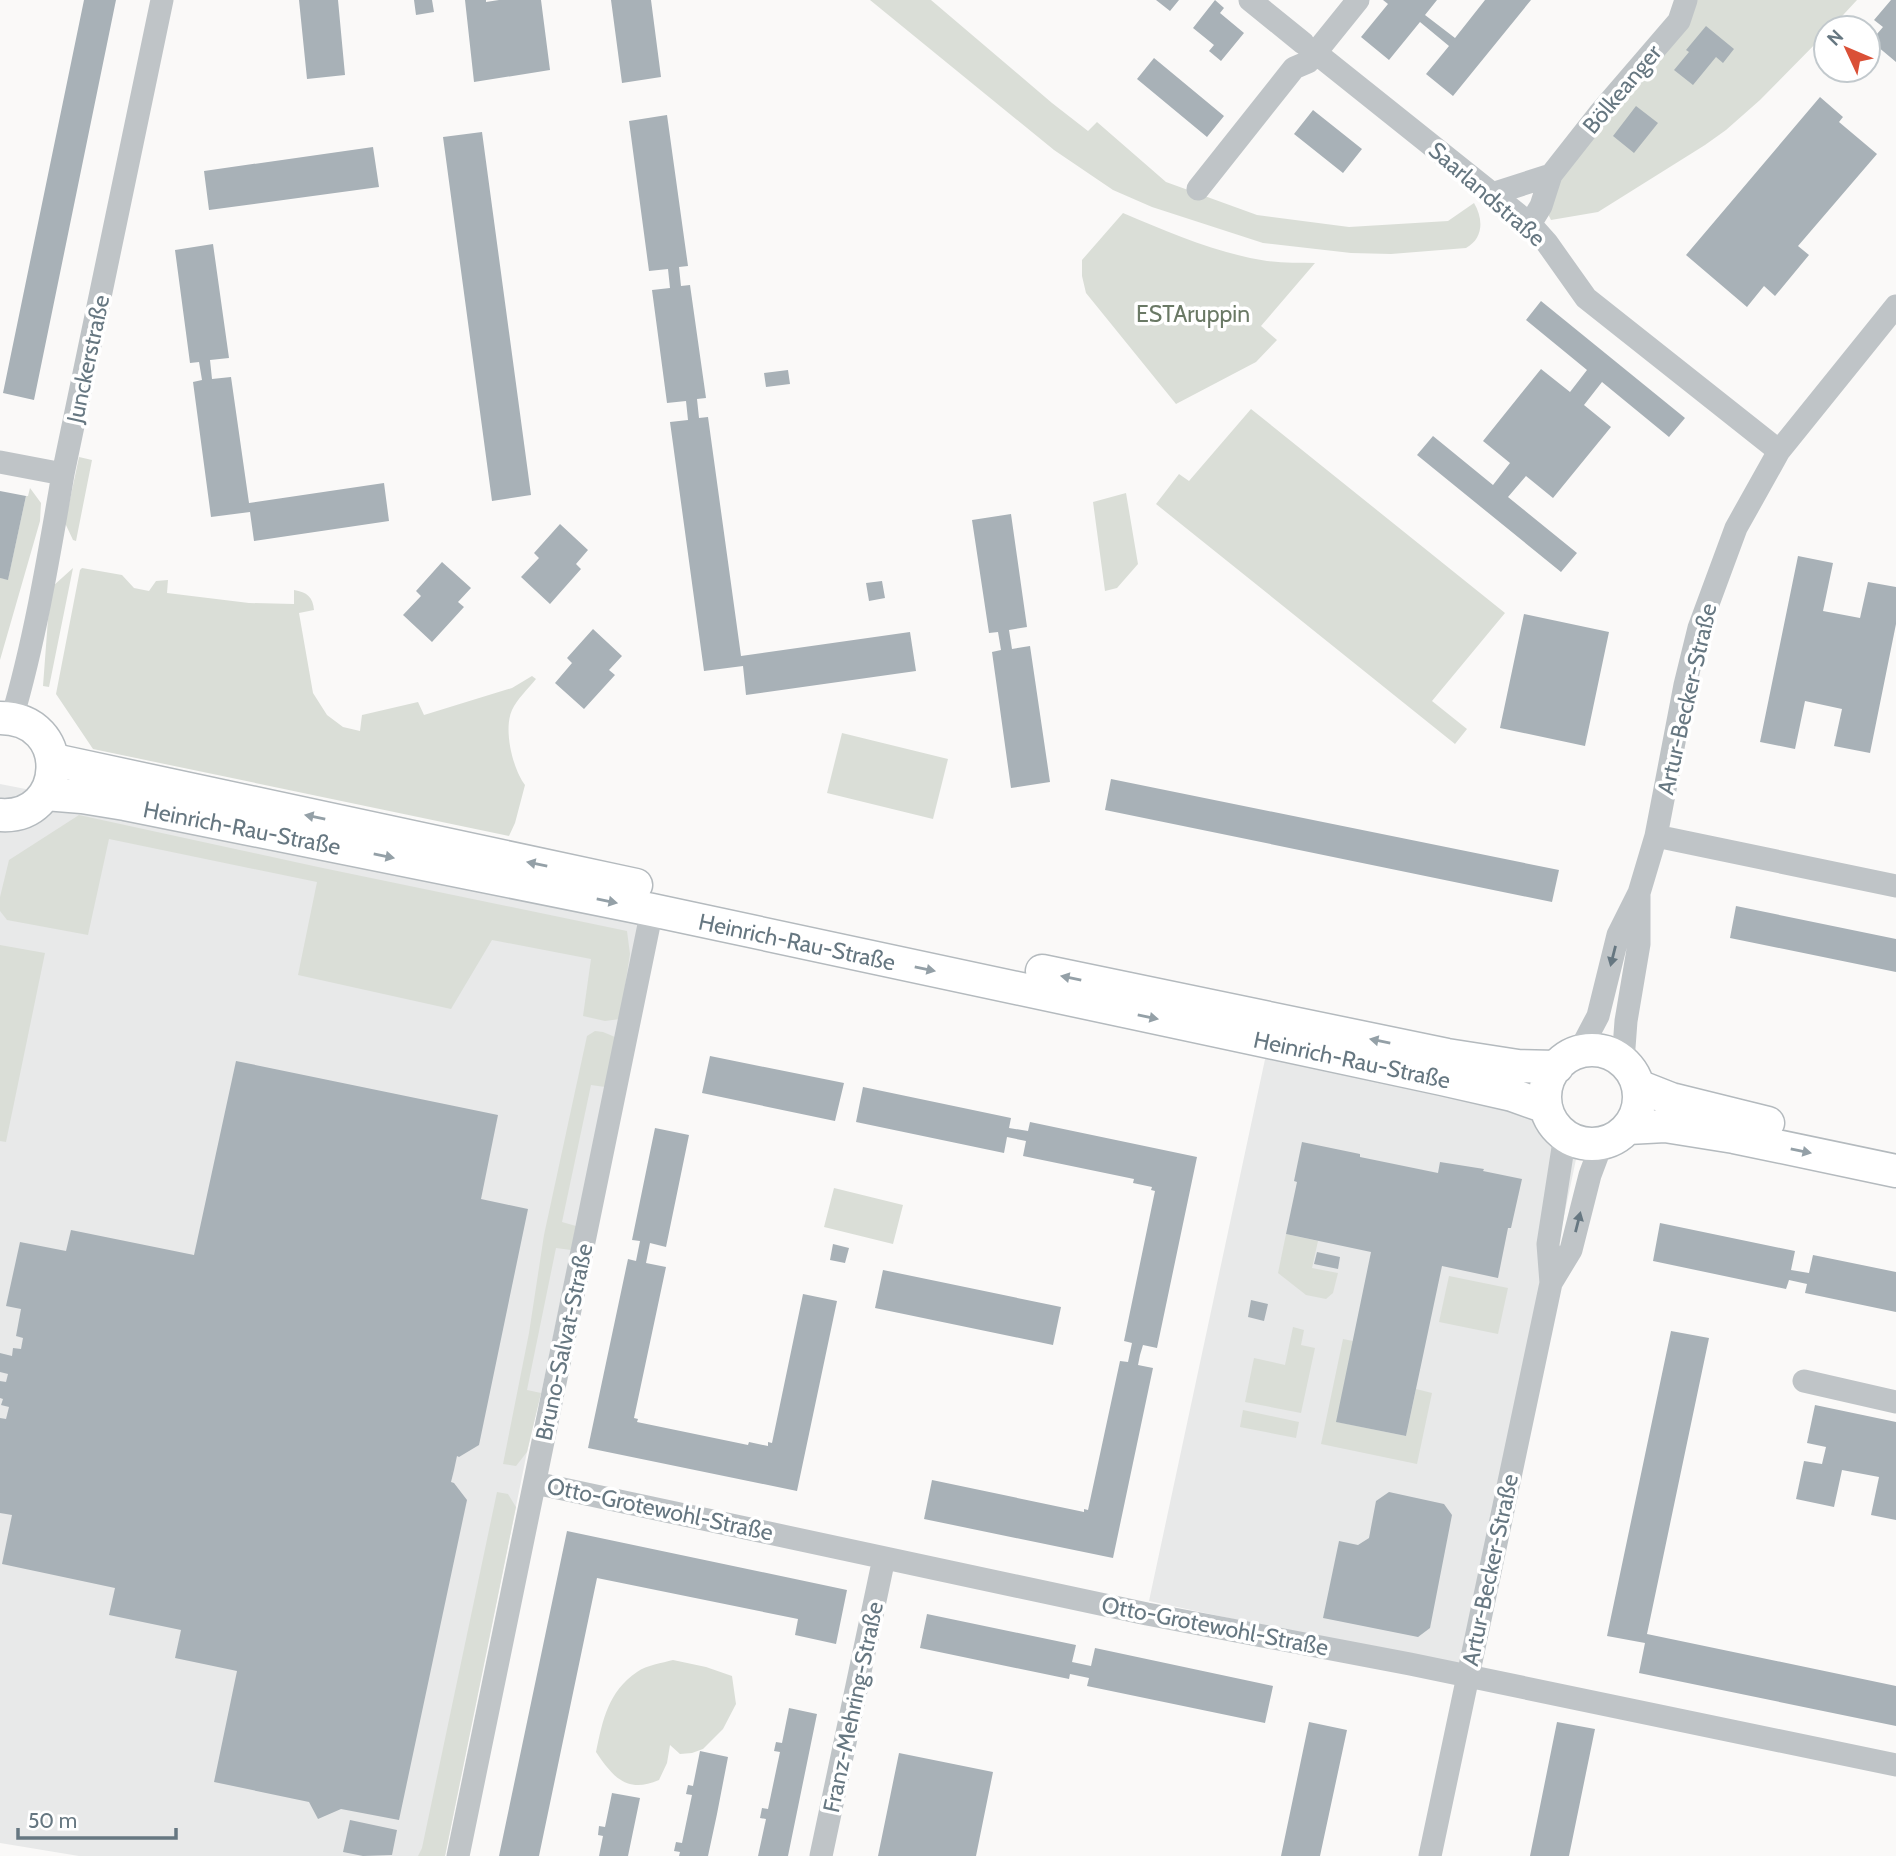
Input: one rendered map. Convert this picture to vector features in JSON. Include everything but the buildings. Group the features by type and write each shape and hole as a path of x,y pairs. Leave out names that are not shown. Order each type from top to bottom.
{"main road":[{"path":"0,814 16,814 37,803 50,783 54,760 42,735 33,727 23,721 6,718"},
{"name":"Heinrich-Rau-Straße","path":"54,760 657,889 714,904 1447,1055 1518,1066 1568,1059"},
{"name":"Heinrich-Rau-Straße","path":"45,794 125,804 652,910 1452,1081 1512,1095 1546,1107"},
{"path":"1896,1149 1740,1117 1671,1099 1631,1074 1610,1053 1595,1050 1568,1059 1549,1079 1546,1093 1546,1107 1556,1128 1576,1142 1589,1144 1665,1126 1734,1137 1896,1171"},
{"path":"1615,1136 1636,1115 1639,1101 1631,1074"}],"street":[{"name":"Junckerstraße","path":"6,718 26,664 162,0"},
{"name":"Saarlandstraße","path":"1250,0 1309,53 1530,224 1586,298 1779,451"},
{"path":"1198,189 1294,68 1358,0"},
{"name":"Bölkeanger","path":"1530,224 1541,206 1551,175 1679,21 1686,0"},
{"path":"1492,194 1551,175"},
{"name":"Artur-Becker-Straße","path":"1568,1059 1598,1016 1618,935 1639,893 1656,836 1685,685 1699,628 1736,528 1779,451 1896,306"},
{"path":"0,462 64,474"},
{"path":"1656,836 1896,886"},
{"name":"Artur-Becker-Straße","path":"1631,1074 1626,1021 1639,944 1639,893"},
{"name":"Bruno-Salvat-Straße","path":"458,1856 652,910"},
{"name":"Artur-Becker-Straße","path":"1430,1856 1550,1283 1548,1244 1565,1135"},
{"name":"Artur-Becker-Straße","path":"1550,1283 1571,1250 1590,1175 1615,1136"},
{"path":"1804,1381 1896,1402"},
{"name":"Otto-Grotewohl-Straße","path":"535,1483 1147,1614 1468,1676 1896,1765"},
{"name":"Franz-Mehring-Straße","path":"821,1856 884,1558"}],"shaded area":[{"path":"0,784 643,909 527,1452 445,1856 79,1856 0,1843"},
{"path":"1267,1050 1502,1099 1547,1121 1561,1137 1579,1145 1469,1669 1149,1601"}],"green space":[{"path":"870,0 931,0 1088,131 1097,122 1166,182 1257,215 1349,227 1448,221 1474,203 1480,222 1479,234 1466,248 1391,254 1351,253 1263,243 1152,207 1113,190 1054,150"},
{"path":"1693,0 1857,0 1844,14 1812,14 1812,47 1760,100 1705,145 1598,212 1551,220 1548,214 1555,174"},
{"name":"ESTAruppin","path":"1123,213 1230,253 1267,261 1315,263 1261,326 1277,340 1256,362 1176,404 1086,293 1082,260"},
{"path":"1251,409 1505,613 1432,701 1467,729 1455,744 1156,504 1179,474 1189,481"},
{"path":"79,457 92,460 76,541 65,523"},
{"path":"30,488 41,503 40,521 0,660 0,578 8,579"},
{"path":"1126,493 1138,564 1117,588 1105,591 1093,502"},
{"path":"73,568 49,687 43,686 53,586"},
{"path":"82,568 122,575 134,588 149,591 156,581 168,580 167,593 249,603 294,604 294,590 306,594 311,598 314,610 299,613 313,693 327,715 343,727 360,731 362,715 418,702 424,715 512,688 532,676 536,679 517,702 509,718 511,749 525,785 509,836 93,749 56,694"},
{"path":"842,733 948,759 933,819 827,793"},
{"path":"79,815 627,931 630,954 620,1019 605,1021 583,1016 591,959 492,940 451,1009 298,975 317,882 109,839 88,935 7,920 0,911 0,897 9,860"},
{"path":"0,945 45,953 6,1142 0,1141"},
{"path":"595,1031 615,1037 605,1087 591,1085 562,1222 576,1226 571,1250 556,1248 527,1390 541,1393 527,1452 516,1466 503,1464 529,1333 544,1235 587,1036"},
{"path":"834,1188 903,1205 893,1244 824,1227"},
{"path":"1286,1234 1318,1241 1312,1268 1338,1273 1333,1293 1326,1299 1306,1295 1278,1273"},
{"path":"1449,1276 1508,1288 1498,1334 1439,1322"},
{"path":"1293,1327 1304,1330 1301,1345 1315,1348 1301,1413 1245,1402 1254,1358 1285,1365"},
{"path":"1343,1339 1353,1341 1337,1422 1406,1436 1416,1389 1432,1393 1417,1464 1321,1444"},
{"path":"1243,1410 1299,1422 1296,1438 1240,1427"},
{"path":"497,1492 508,1494 516,1507 445,1856 418,1856 422,1848"},
{"path":"673,1660 732,1676 736,1704 723,1729 703,1749 680,1754 670,1745 667,1763 659,1780 648,1784 629,1784 615,1776 596,1752 604,1717 613,1697 627,1680 645,1668"}]}
